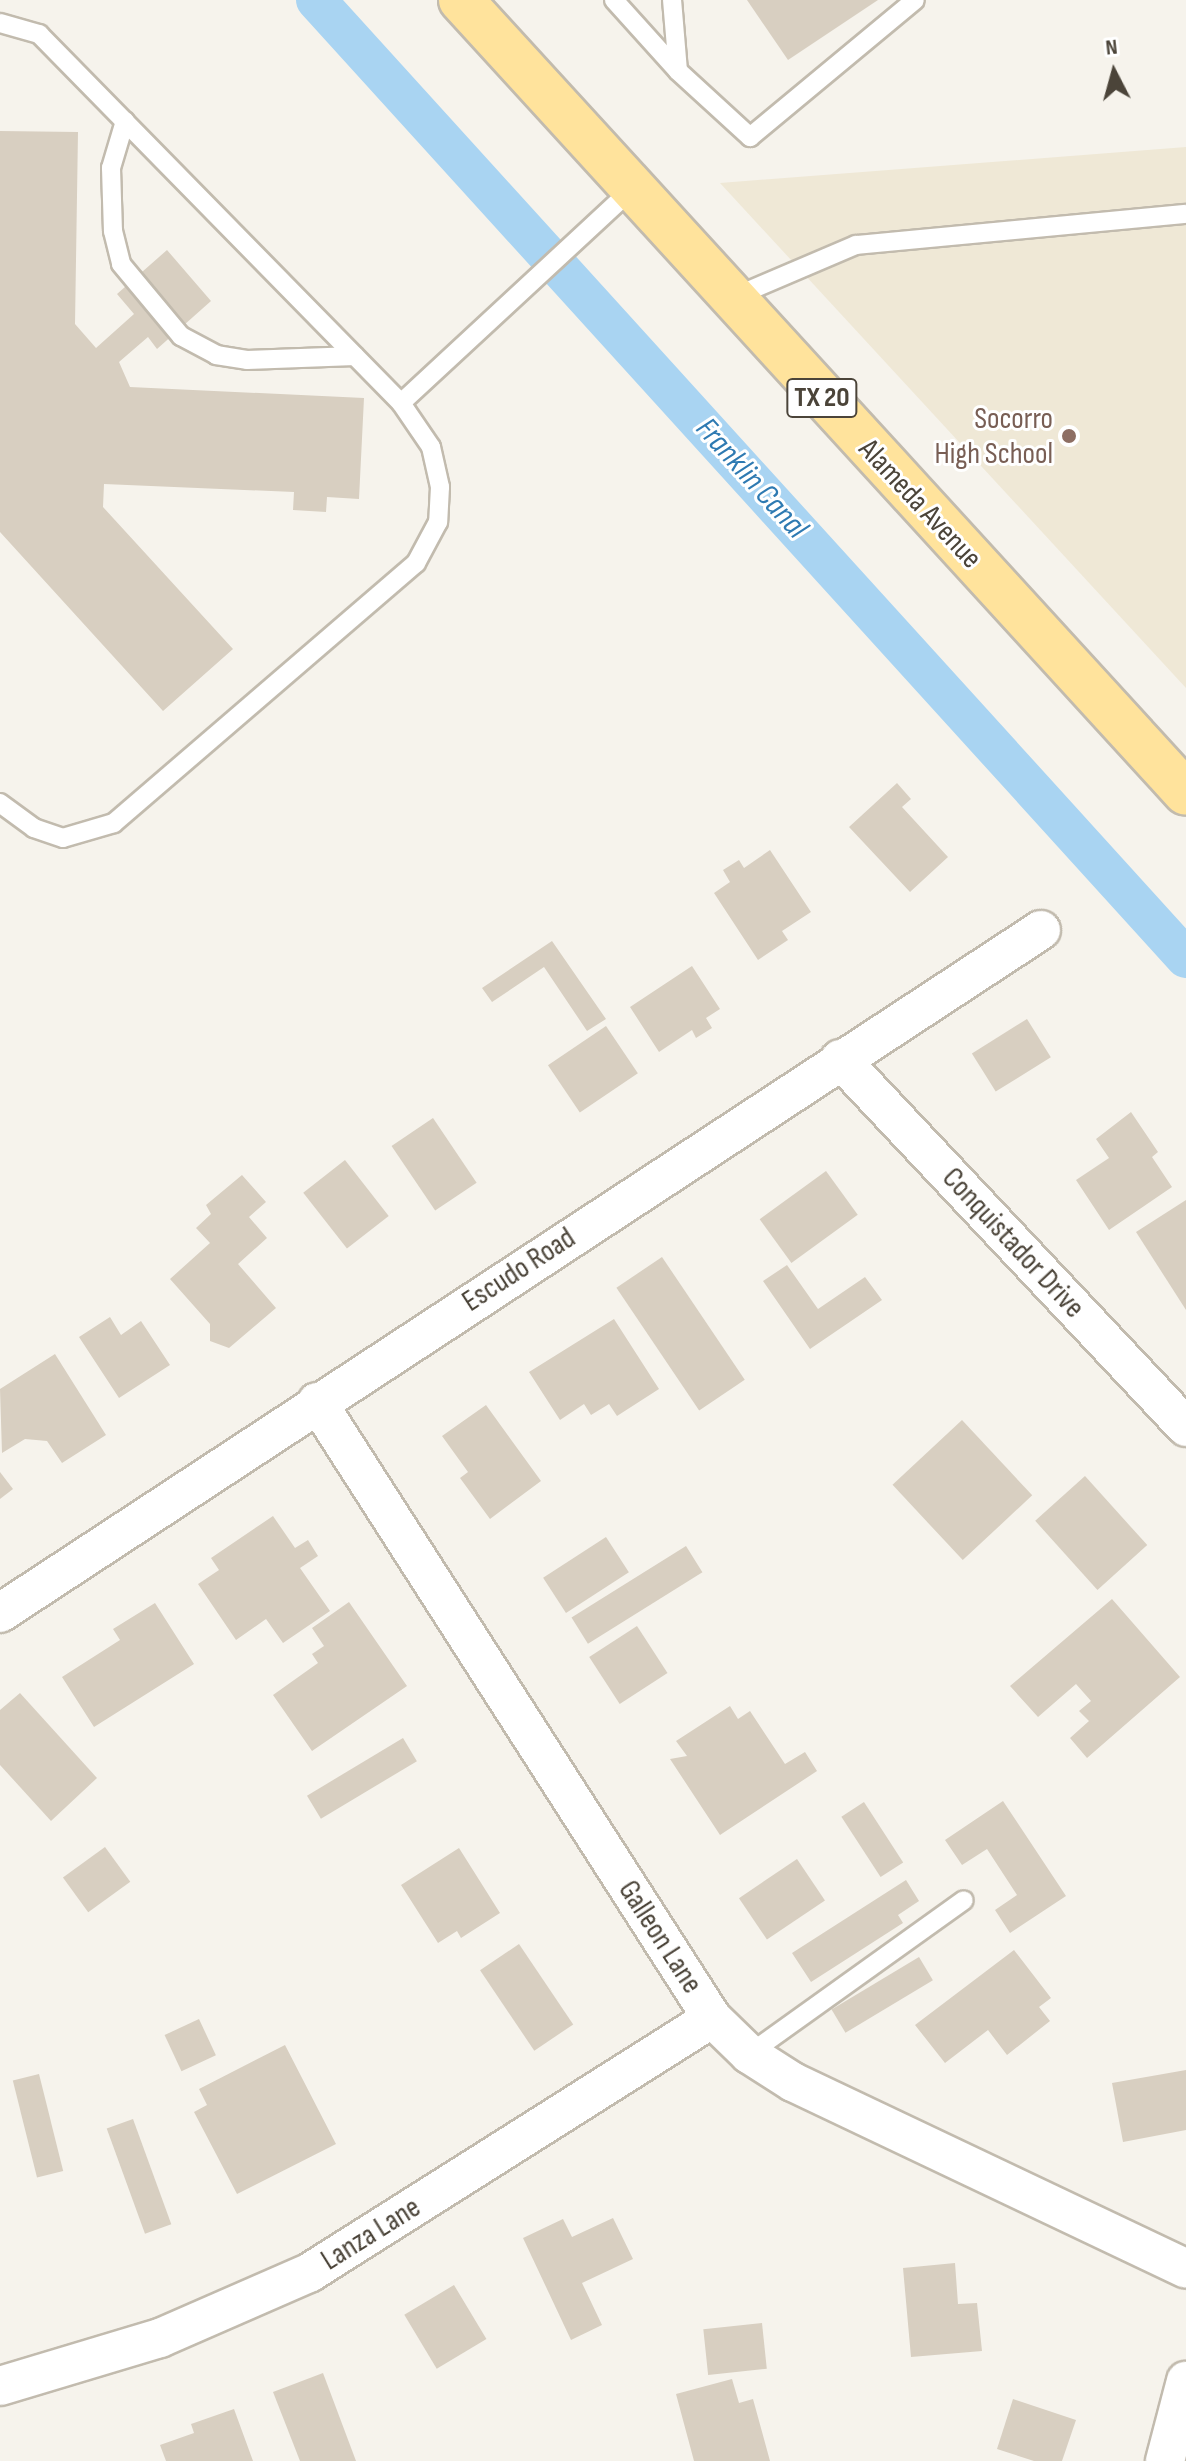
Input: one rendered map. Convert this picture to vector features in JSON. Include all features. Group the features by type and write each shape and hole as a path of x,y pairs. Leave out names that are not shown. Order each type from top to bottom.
{"main road":[{"name":"Alameda Avenue","path":"461,0 1186,793"}],"street":[{"name":"Escudo Road","path":"0,1613 317,1402 1041,930"},
{"name":"Conquistador Drive","path":"840,1059 1186,1427"},
{"name":"Galleon Lane","path":"317,1402 712,2018 749,2054 793,2082 1186,2269"},
{"name":"Lanza Lane","path":"0,2386 160,2338 309,2273 712,2018"},
{"path":"1165,2461 1186,2381"}],"lane":[{"path":"614,0 678,71 750,137 915,0"},
{"path":"672,0 678,71"},
{"path":"0,23 39,34 401,403 431,447 440,487 438,522 416,563 114,823 63,838 34,828 0,803"},
{"path":"125,121 111,168 113,231 121,264 181,336 216,355 247,360 355,356"},
{"path":"401,403 632,189"},
{"path":"731,298 856,245 1186,214"},
{"path":"749,2054 964,1900"}],"shaded area":[{"name":"Socorro High School","path":"1186,147 1186,688 720,183"}],"building":[{"path":"747,0 878,0 788,60"},
{"path":"0,131 78,132 75,324 96,348 134,314 117,294 167,250 211,301 157,349 148,337 119,362 130,387 364,398 359,499 327,497 326,512 293,510 294,492 104,484 103,507 233,649 163,711 0,532"},
{"path":"897,783 911,799 902,807 948,857 910,892 849,827"},
{"path":"770,850 811,912 782,931 788,940 758,960 714,893 730,882 723,870 739,860 744,868"},
{"path":"552,941 606,1019 587,1031 544,967 492,1002 482,988"},
{"path":"692,966 720,1009 706,1018 712,1028 696,1038 692,1030 659,1052 630,1007"},
{"path":"1027,1019 1051,1057 996,1092 972,1053"},
{"path":"606,1026 638,1073 580,1112 548,1065"},
{"path":"1131,1112 1158,1152 1152,1157 1172,1187 1109,1230 1076,1180 1109,1158 1096,1139"},
{"path":"433,1118 477,1183 435,1211 392,1146"},
{"path":"345,1160 389,1216 347,1249 303,1193"},
{"path":"826,1171 858,1215 791,1263 760,1219"},
{"path":"242,1175 266,1202 249,1217 267,1238 238,1264 276,1308 229,1348 210,1341 210,1324 170,1279 210,1243 196,1228 211,1214 206,1205"},
{"path":"1186,1200 1186,1310 1136,1232"},
{"path":"662,1257 745,1380 699,1410 616,1288"},
{"path":"787,1265 818,1309 865,1277 882,1300 810,1349 763,1281"},
{"path":"110,1317 121,1335 141,1321 170,1365 119,1398 79,1337"},
{"path":"614,1319 659,1389 617,1416 609,1404 591,1415 584,1404 560,1420 529,1372"},
{"path":"55,1354 106,1435 62,1463 47,1441 25,1439 2,1453 0,1389"},
{"path":"486,1405 541,1481 490,1519 460,1478 468,1472 442,1436"},
{"path":"962,1420 1032,1495 963,1560 893,1485"},
{"path":"0,1472 13,1489 0,1499"},
{"path":"1085,1476 1147,1545 1097,1590 1035,1521"},
{"path":"273,1516 295,1548 308,1540 318,1556 300,1568 330,1611 283,1643 266,1619 236,1640 198,1584 219,1570 211,1558"},
{"path":"606,1537 629,1572 566,1613 543,1578"},
{"path":"686,1546 702,1572 588,1644 572,1618"},
{"path":"1112,1599 1180,1677 1087,1758 1070,1738 1089,1721 1079,1711 1091,1701 1076,1684 1038,1717 1010,1686"},
{"path":"349,1602 407,1686 312,1751 273,1695 318,1663 312,1654 324,1646 312,1628"},
{"path":"155,1603 194,1664 94,1727 62,1677 120,1640 113,1629"},
{"path":"637,1626 667,1673 620,1704 589,1657"},
{"path":"20,1693 97,1778 51,1821 0,1765 0,1710"},
{"path":"730,1706 738,1719 750,1711 785,1764 805,1752 817,1771 720,1835 670,1759 687,1756 676,1741"},
{"path":"403,1738 417,1761 321,1819 307,1796"},
{"path":"1003,1801 1066,1896 1010,1933 995,1910 1017,1895 987,1849 962,1865 945,1840"},
{"path":"864,1802 903,1862 881,1877 841,1817"},
{"path":"105,1847 130,1882 88,1912 63,1878"},
{"path":"459,1848 500,1913 461,1938 457,1931 438,1943 401,1885"},
{"path":"797,1859 825,1900 767,1940 739,1898"},
{"path":"906,1880 919,1901 898,1915 903,1923 811,1982 792,1953"},
{"path":"519,1944 573,2024 534,2051 480,1970"},
{"path":"1014,1950 1051,1998 1039,2007 1050,2021 1007,2055 988,2030 945,2063 915,2025"},
{"path":"919,1957 933,1980 845,2033 832,2010"},
{"path":"199,2019 216,2055 181,2071 165,2035"},
{"path":"285,2045 336,2144 237,2194 194,2112 207,2105 199,2089"},
{"path":"1186,2070 1186,2130 1123,2142 1112,2083"},
{"path":"39,2074 63,2171 37,2178 13,2081"},
{"path":"133,2119 171,2224 145,2234 107,2129"},
{"path":"613,2218 633,2259 582,2283 602,2325 571,2340 523,2238 563,2219 572,2237"},
{"path":"955,2263 958,2304 977,2303 982,2351 911,2357 903,2268"},
{"path":"454,2285 486,2339 437,2369 404,2315"},
{"path":"762,2323 767,2369 708,2375 703,2329"},
{"path":"323,2373 356,2461 300,2461 273,2392"},
{"path":"732,2379 739,2403 753,2399 770,2461 694,2461 676,2394"},
{"path":"1013,2399 1076,2420 1062,2461 1034,2461 997,2449"},
{"path":"234,2409 253,2461 166,2461 160,2445 194,2433 191,2424"}],"waterway":[{"name":"Franklin Canal","path":"316,0 1186,958"}],"place":[{"name":"Socorro High School","path":"1069,436"}]}
